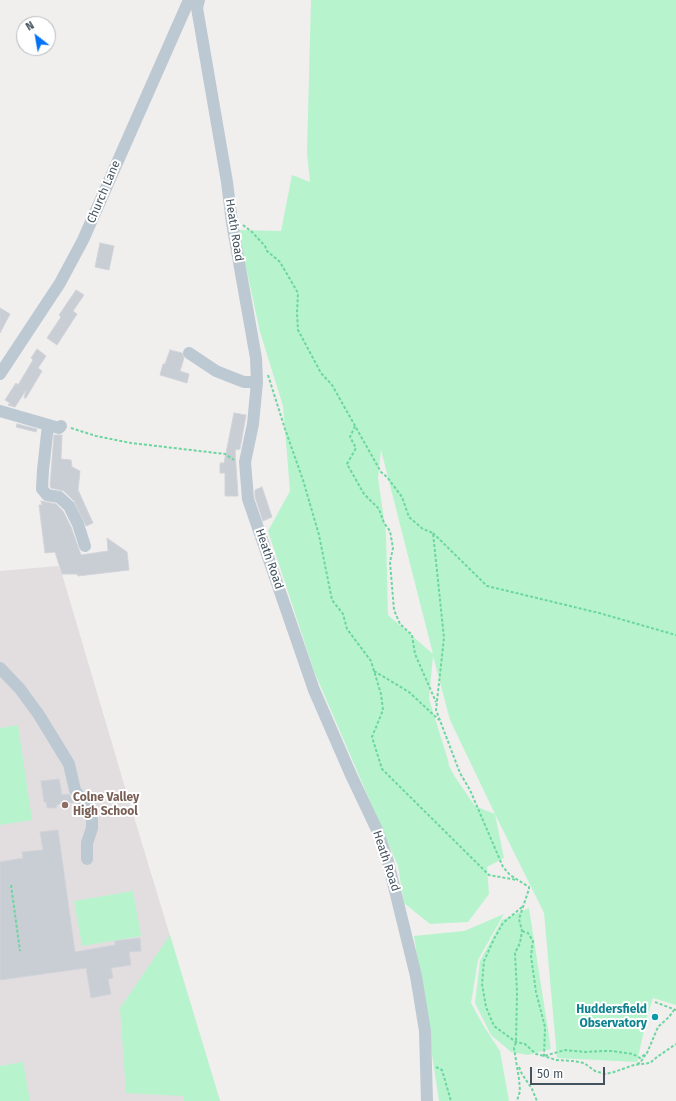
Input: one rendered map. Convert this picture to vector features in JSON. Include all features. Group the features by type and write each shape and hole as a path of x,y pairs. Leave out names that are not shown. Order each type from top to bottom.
{"street":[{"name":"Church Lane","path":"0,374 4,359 60,283 83,240 188,0"},
{"name":"Heath Road","path":"199,0 197,8 227,182 232,224 256,358 257,382 253,424 245,462 248,499 314,690 377,830 387,858 416,976 425,1031 427,1101"},
{"path":"189,353 216,370 231,377 244,382 257,382"},
{"path":"0,411 59,428 60,426"},
{"path":"48,425 42,470 42,489 47,495 59,497 69,506 78,524 84,546"},
{"path":"0,668 20,689 39,715 69,764 75,790 90,810 92,828 87,843 87,859"}],"path":[{"path":"232,224 243,225 252,232 265,246 267,251 280,262 298,293 298,330 321,373 332,385 381,472 387,477 402,497 409,517 422,529 432,533 487,586 599,613 676,635"},
{"path":"256,358 267,369 285,430 303,480 319,535 332,600 343,614 346,629 370,661 381,694 383,710 372,737 382,769 489,876 518,880"},
{"path":"60,426 96,436 131,443 225,454 232,460 245,462"},
{"path":"355,426 350,437 356,448 347,464 364,494 379,509 384,523 390,531 393,548 390,562 394,610 400,624 412,635 415,654 437,703"},
{"path":"432,533 444,638 436,710 460,773 470,790 503,867 510,875 529,887 519,919 522,931 520,943 515,953 517,992 516,1042 514,1048 520,1091 517,1101"},
{"path":"373,670 409,692 440,720"},
{"path":"11,885 20,951"},
{"path":"523,907 504,923 494,939 484,961 482,984 486,1007 494,1026 516,1042 525,1044 536,1054 556,1060 573,1060 584,1063 595,1071 605,1074 614,1072 640,1063 647,1053 658,1027 675,1010 655,1002"},
{"path":"522,931 528,933 533,941 531,956 536,992 545,1027 544,1056"},
{"path":"634,1065 650,1063 676,1044"},
{"path":"544,1056 566,1050 586,1052 612,1051 633,1054 640,1058 647,1053"},
{"path":"426,1062 442,1070 451,1101"},
{"path":"516,1062 532,1089 537,1101"}],"shaded area":[{"name":"Colne Valley High School","path":"58,566 62,574 220,1101 0,1101 0,571"}],"green space":[{"path":"311,0 676,0 676,1005 653,998 647,1017 637,1062 557,1058 544,913 495,814 504,858 487,867 489,894 468,922 430,924 404,903 398,866 314,671 268,531 290,491 283,406 260,332 238,230 281,231 292,175 310,182 307,153","holes":["381,450 433,654 388,615 386,533 378,478","433,656 450,720 495,814 475,806 449,766 429,699"]},
{"path":"18,725 32,820 0,825 0,728"},
{"path":"133,891 141,936 82,946 74,901"},
{"path":"529,908 551,1049 528,1055 511,1052 491,1035 475,1003 480,961 502,920"},
{"path":"504,914 478,960 471,1003 500,1051 509,1101 439,1101 414,936 464,931"},
{"path":"170,935 220,1101 184,1101 183,1096 126,1093 120,1008"},
{"path":"23,1062 30,1101 0,1101 0,1066"}],"building":[{"path":"100,243 114,246 109,270 95,267"},
{"path":"76,290 84,295 73,311 77,314 57,345 47,338 61,317 59,315"},
{"path":"0,308 10,314 0,333"},
{"path":"37,349 46,356 38,368 42,371 26,398 24,398 26,390 15,407 8,405 10,403 5,400 16,383 18,385 33,360 31,358"},
{"path":"170,350 182,353 184,358 180,371 189,374 187,383 160,375 163,364 165,364"},
{"path":"234,413 246,415 240,449 235,450 238,496 225,496 225,473 220,473 220,463 224,463"},
{"path":"17,424 37,429 36,432 16,427"},
{"path":"54,435 62,435 61,459 71,460 72,467 80,471 78,490 93,523 86,526 74,501 64,491 51,488 50,486"},
{"path":"262,487 272,517 263,521 255,497 255,490"},
{"path":"41,501 56,504 63,511 71,527 81,555 108,551 107,538 127,552 129,570 78,576 77,574 62,574 55,552 45,553 39,505 42,505"},
{"path":"59,779 62,795 69,794 74,802 57,805 56,808 47,808 46,802 44,802 41,781"},
{"path":"58,830 75,952 115,945 115,941 140,938 141,951 129,952 131,965 111,968 113,978 108,979 111,994 91,998 86,968 0,980 0,862 23,858 22,852 43,850 40,832"}],"place":[{"name":"Colne Valley High School","path":"65,805"},
{"name":"Huddersfield Observatory","path":"655,1017"}]}
